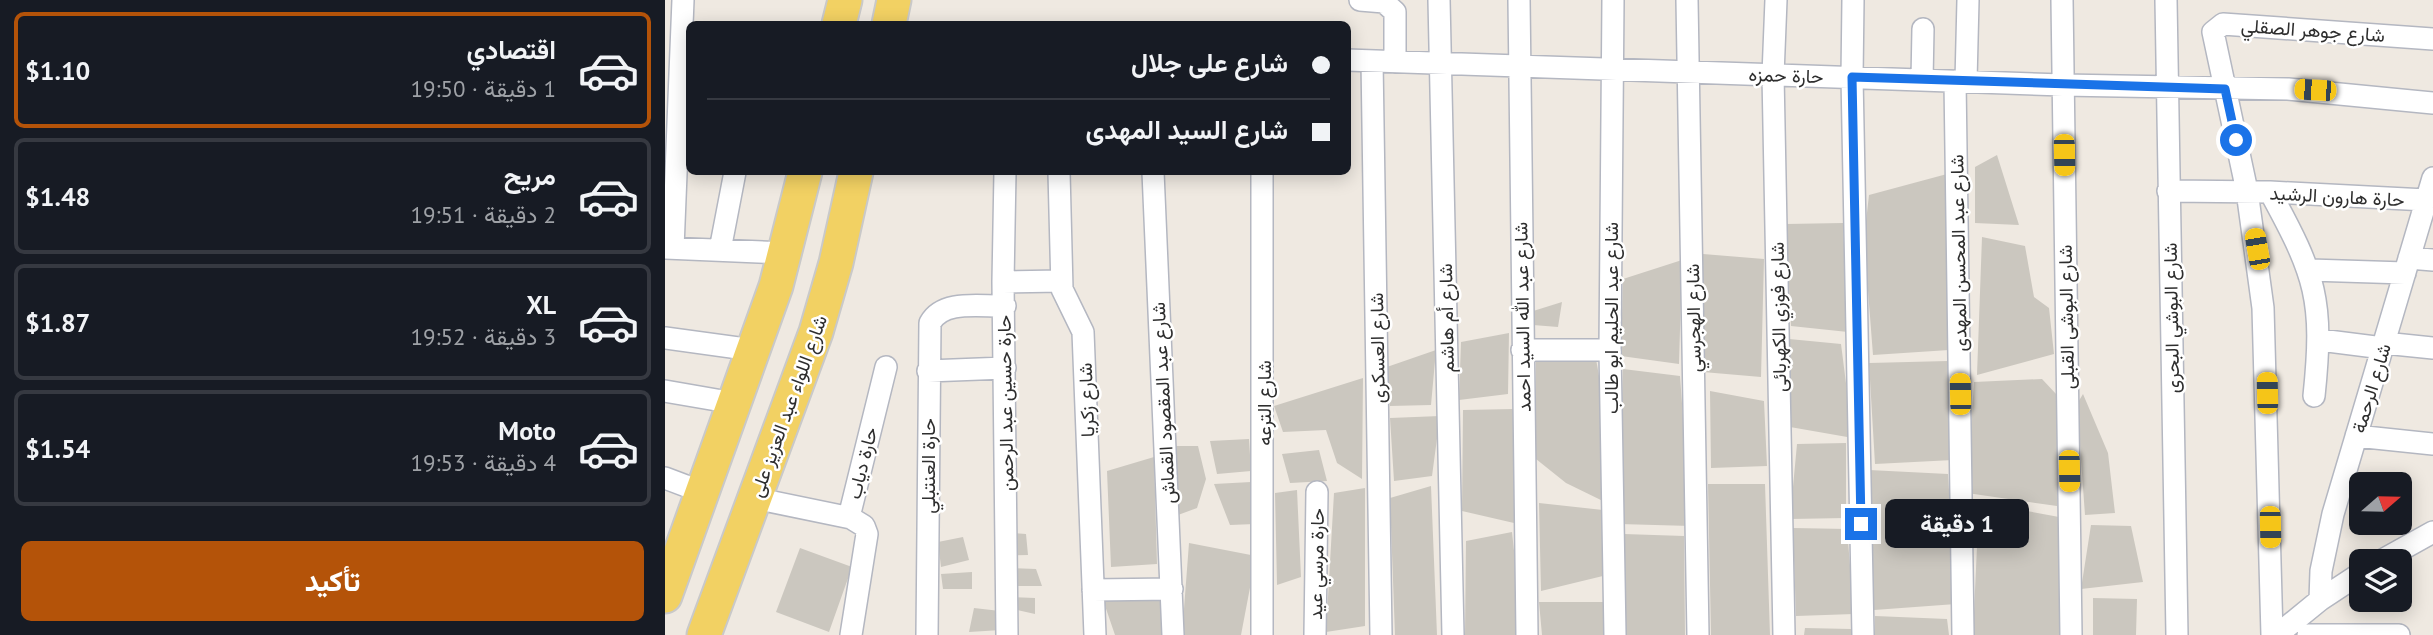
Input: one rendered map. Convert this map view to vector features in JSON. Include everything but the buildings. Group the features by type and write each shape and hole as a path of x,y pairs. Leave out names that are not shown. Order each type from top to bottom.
{"main road":[{"path":"840,21 845,0"},
{"path":"890,21 894,0"},
{"path":"665,592 753,350 785,253 804,175"},
{"name":"شارع اللواء عبد العزيز على","path":"704,635 816,332 855,175"}],"street":[{"path":"683,0 669,248 785,253"},
{"path":"1360,0 1384,2 1395,12 1395,62"},
{"name":"شارع أم هاشم","path":"1439,0 1453,635"},
{"name":"شارع عبد الله السيد احمد","path":"1519,0 1527,635"},
{"name":"شارع عبد الحليم ابو طالب","path":"1613,0 1610,350 1615,635"},
{"name":"شارع الهجرسي","path":"1687,0 1698,635"},
{"name":"شارع فوزي الكهربائى","path":"1776,0 1773,75 1784,635"},
{"path":"1853,0 1852,77 1863,635"},
{"name":"شارع عبد المحسن المهدى","path":"1963,635 1961,81 1968,0"},
{"name":"شارع البوشى القبلى","path":"2061,0 2071,635"},
{"name":"شارع البوشي البحرى","path":"2166,0 2177,635"},
{"name":"شارع جوهر الصقلي","path":"2225,89 2213,36 2215,29 2223,24 2433,39"},
{"path":"1922,80 1923,29"},
{"name":"حارة حمزه","path":"1351,60 2343,92 2433,103"},
{"name":"شارع العسكرى","path":"1372,61 1381,635"},
{"path":"2225,89 2247,191 2264,319 2274,635"},
{"path":"720,250 734,175"},
{"name":"حارة حسين عبد الرحمن","path":"1005,175 1003,282 1007,635"},
{"name":"شارع زكريا","path":"1059,175 1061,281 1064,299 1083,332 1095,635"},
{"name":"شارع عبد المقصود القماش","path":"1153,175 1173,635"},
{"name":"شارع الترعه","path":"1262,175 1262,635"},
{"name":"شارع الرحمة","path":"2319,600 2326,542 2433,178"},
{"name":"حارة هارون الرشيد","path":"2168,191 2247,191 2426,200"},
{"path":"2270,192 2310,270 2319,314 2320,340 2314,396"},
{"path":"2310,270 2407,265 2433,260"},
{"path":"1003,282 1061,281"},
{"name":"حارة العنتبلي","path":"927,635 930,323 938,313 950,308 1005,306"},
{"path":"665,338 753,350"},
{"path":"2320,340 2433,348"},
{"path":"1522,349 1610,350"},
{"name":"حارة دياب","path":"851,635 867,534 861,523 851,518 887,367"},
{"path":"928,371 1005,368"},
{"path":"665,391 734,403"},
{"path":"2356,436 2433,444"},
{"path":"665,478 702,492"},
{"name":"حارة مرسي عيد","path":"1315,635 1317,492"},
{"path":"754,498 851,518"},
{"path":"2402,549 2433,531"},
{"path":"2274,635 2349,581"},
{"path":"1093,590 1171,589"},
{"path":"2308,635 2399,635"}],"route":[{"path":"1861,524 1852,77 2225,89 2236,140"}]}
